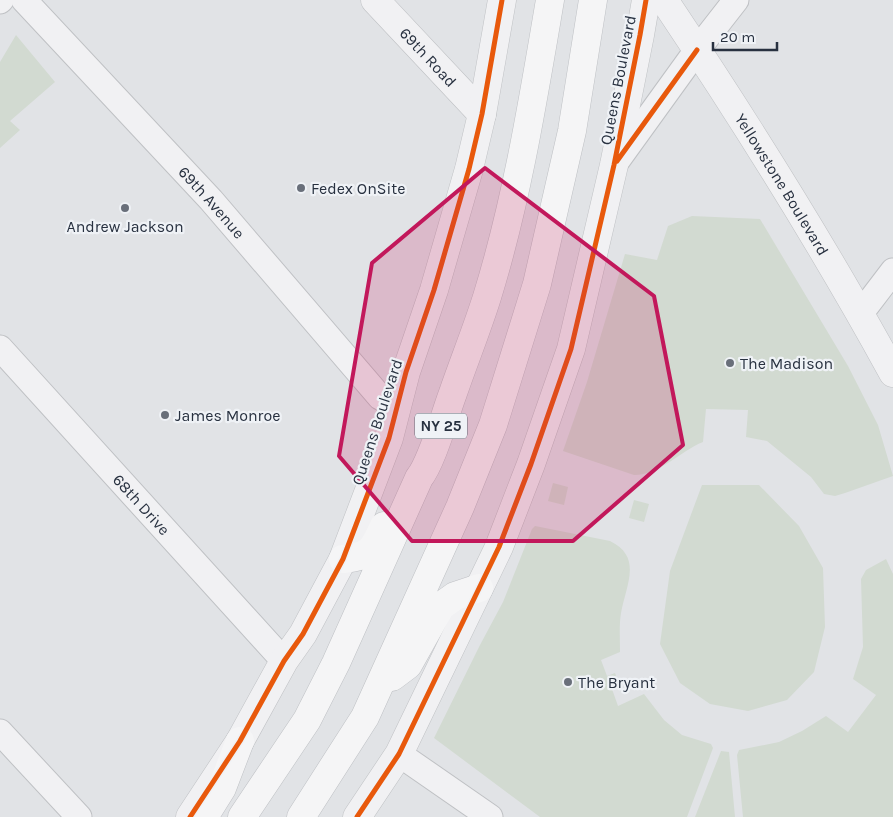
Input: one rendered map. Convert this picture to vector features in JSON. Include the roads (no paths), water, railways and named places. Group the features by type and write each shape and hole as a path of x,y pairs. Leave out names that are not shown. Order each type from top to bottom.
{"main road":[{"name":"NY 25","path":"242,817 306,720 336,663 433,449 487,298 511,208 528,126 550,0"},
{"name":"NY 25","path":"301,817 365,718 467,489 493,425 537,284 572,131 593,0"},
{"path":"343,559 359,557 370,552 379,537 395,500 419,478"},
{"path":"379,686 408,665 441,606 455,596 479,588"},
{"path":"204,817 222,788 240,741"}],"street":[{"name":"69th Avenue","path":"24,0 211,200 380,397 397,406"},
{"name":"69th Road","path":"375,0 482,114"},
{"name":"Queens Boulevard","path":"190,817 240,741 284,661 303,634 343,559 389,438 406,372 434,290 469,169 482,114 502,0"},
{"name":"Queens Boulevard","path":"357,817 399,754 499,547 518,499 571,349 614,165 646,0"},
{"name":"Yellowstone Boulevard","path":"664,0 861,313 893,372"},
{"name":"Queens Boulevard","path":"614,165 697,50 736,0"},
{"path":"861,313 893,271"},
{"name":"68th Drive","path":"0,348 284,661"},
{"path":"0,732 79,817"},
{"path":"399,754 490,817"}],"place":[{"name":"Fedex OnSite","path":"301,188"},
{"name":"Andrew Jackson","path":"125,208"},
{"name":"The Madison","path":"730,363"},
{"name":"James Monroe","path":"165,415"},
{"name":"The Bryant","path":"568,682"}]}
